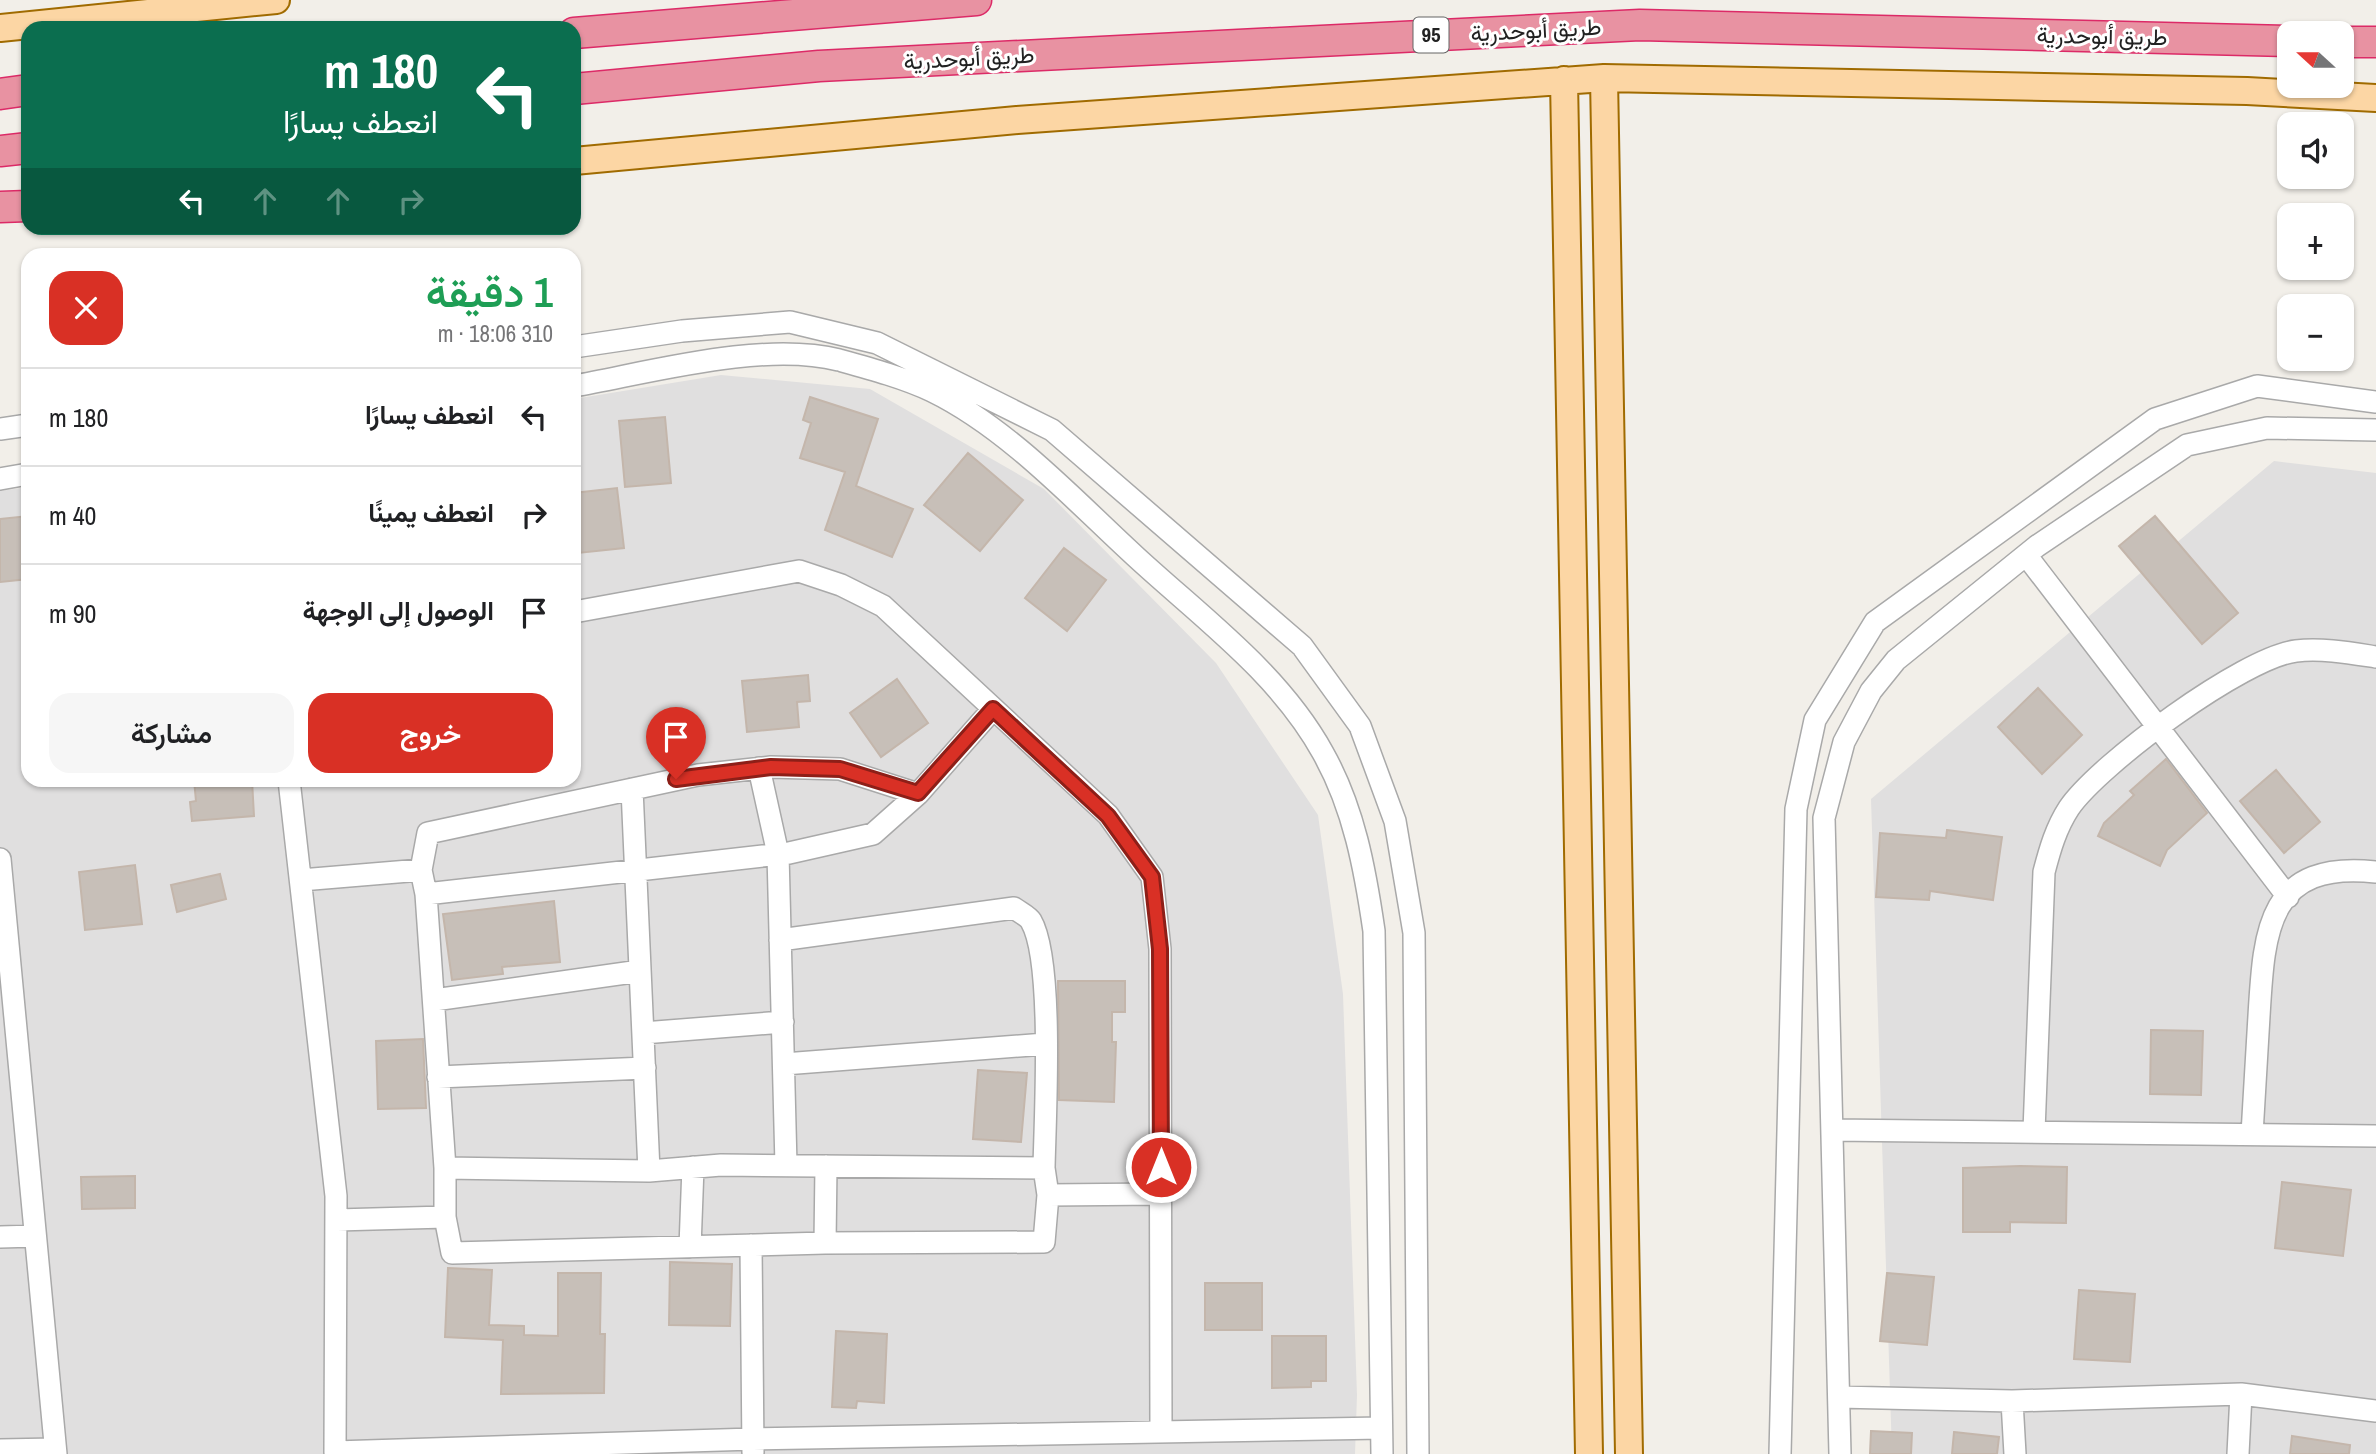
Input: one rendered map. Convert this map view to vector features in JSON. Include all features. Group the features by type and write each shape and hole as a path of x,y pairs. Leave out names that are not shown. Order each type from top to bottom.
{"highway":[{"path":"581,32 976,0"},
{"name":"طريق أبوحدرية","path":"581,88 819,66 1640,25 2277,41"},
{"path":"2354,42 2376,42"},
{"path":"0,94 21,91"},
{"path":"0,152 21,149"},
{"path":"0,207 21,206"}],"main road":[{"path":"69,21 276,0"},
{"path":"0,28 21,26"},
{"path":"1604,78 1629,1454"},
{"path":"581,160 1017,120 1604,78 2247,91 2376,98"},
{"path":"1564,80 1589,1454"},
{"path":"0,222 21,219"}],"street":[{"path":"581,346 682,331 790,322 877,343 1052,430 1302,646 1360,726 1395,821 1414,933 1418,1454"},
{"path":"581,385 761,354 795,353 838,360 932,391 993,430 1044,471 1242,652 1282,694 1323,753 1351,820 1363,853 1372,918 1382,1454"},
{"path":"1780,1454 1796,809 1815,720 1875,622 2155,419 2256,386 2376,401"},
{"path":"0,429 21,426"},
{"path":"1840,1454 1824,818 1844,742 1871,691 1896,660 2026,555 2188,445 2267,428 2376,430"},
{"path":"0,479 21,475"},
{"path":"2026,555 2288,897"},
{"path":"581,611 799,571 841,585 883,606 1108,816 1152,877 1160,949 1161,1432"},
{"path":"2034,1130 2044,873 2052,839 2070,806 2105,771 2156,728 2259,662 2295,651 2335,651 2376,657"},
{"path":"426,894 778,854 873,834 918,793 993,709"},
{"path":"780,940 1014,908 1030,919 1038,942 1044,998 1045,1168 1048,1195 1044,1242 825,1243 452,1253 445,1217 439,1077 426,894 421,870 428,833 698,775 759,768 840,769 918,793"},
{"path":"759,768 778,854 786,1165"},
{"path":"290,787 337,1220 334,1453 753,1447 1161,1432 1381,1429"},
{"path":"632,789 649,1171"},
{"path":"0,859 4,936 55,1451 0,1450"},
{"path":"301,880 421,870"},
{"path":"2252,1134 2263,946 2276,909 2300,883 2336,871 2376,873"},
{"path":"433,1000 640,971"},
{"path":"643,1033 783,1022"},
{"path":"784,1064 1045,1045"},
{"path":"439,1077 645,1068"},
{"path":"1832,1130 2034,1130 2376,1136"},
{"path":"445,1168 649,1171 786,1165 1045,1168"},
{"path":"825,1243 826,1166"},
{"path":"690,1248 693,1167"},
{"path":"1048,1195 1161,1194"},
{"path":"337,1220 445,1217"},
{"path":"0,1237 35,1236"},
{"path":"751,1245 753,1447"},
{"path":"1839,1397 2012,1401 2241,1394 2376,1411"},
{"path":"2238,1454 2241,1394"},
{"path":"2012,1401 2015,1454"}],"shaded area":[{"path":"721,375 870,389 1044,489 1216,663 1318,815 1343,994 1357,1395 1355,1454 0,1454 0,491 21,488 21,787 581,787 581,398"},
{"path":"2274,461 2376,473 2376,1454 1892,1454 1871,799"}],"building":[{"path":"810,397 878,419 856,486 913,509 892,557 825,530 845,472 800,458 811,423 803,420"},
{"path":"665,417 671,483 625,487 619,421"},
{"path":"968,453 1023,500 980,551 924,505"},
{"path":"617,488 624,548 581,553 581,492"},
{"path":"2155,516 2238,613 2202,644 2119,546"},
{"path":"21,517 21,580 0,582 0,519"},
{"path":"1064,548 1106,580 1067,631 1025,598"},
{"path":"808,675 810,701 797,702 799,727 747,732 742,681"},
{"path":"897,679 928,723 881,757 850,713"},
{"path":"2038,688 2082,735 2042,774 1998,727"},
{"path":"2166,759 2207,813 2167,850 2160,866 2098,836 2104,823 2134,795 2130,791"},
{"path":"2276,770 2320,822 2284,853 2240,801"},
{"path":"195,787 252,787 254,816 192,821 190,802 196,801"},
{"path":"1947,830 2002,837 1993,900 1930,891 1929,900 1876,897 1880,833 1946,838"},
{"path":"135,865 142,924 85,930 79,872"},
{"path":"220,874 226,899 177,912 171,885"},
{"path":"554,901 560,962 502,967 503,974 452,980 443,914"},
{"path":"1058,981 1125,981 1125,1012 1112,1012 1112,1042 1116,1042 1114,1102 1059,1100"},
{"path":"2151,1030 2203,1031 2201,1095 2150,1094"},
{"path":"423,1039 426,1108 378,1109 376,1041"},
{"path":"978,1070 1027,1073 1021,1142 973,1139"},
{"path":"2067,1167 2066,1223 2010,1222 2010,1232 1963,1232 1963,1168"},
{"path":"135,1176 135,1208 82,1209 81,1177"},
{"path":"2282,1182 2351,1190 2343,1256 2275,1248"},
{"path":"670,1262 732,1264 730,1326 669,1325"},
{"path":"448,1268 492,1270 489,1325 524,1326 524,1335 558,1336 558,1273 601,1273 600,1334 605,1334 604,1393 501,1394 503,1340 445,1337"},
{"path":"1887,1273 1934,1277 1927,1345 1880,1341"},
{"path":"1205,1283 1262,1283 1262,1330 1205,1330"},
{"path":"2079,1290 2135,1294 2130,1362 2074,1359"},
{"path":"836,1331 887,1334 884,1403 857,1401 856,1408 832,1407"},
{"path":"1272,1336 1326,1336 1326,1381 1311,1381 1311,1387 1272,1388"},
{"path":"1871,1431 1912,1433 1911,1454 1870,1454"},
{"path":"1954,1432 1999,1437 1997,1454 1952,1454"},
{"path":"2292,1436 2350,1445 2349,1454 2290,1454"}],"route":[{"path":"676,779 771,767 840,769 918,793 993,709 1108,816 1152,877 1160,949 1161,1167"}]}
